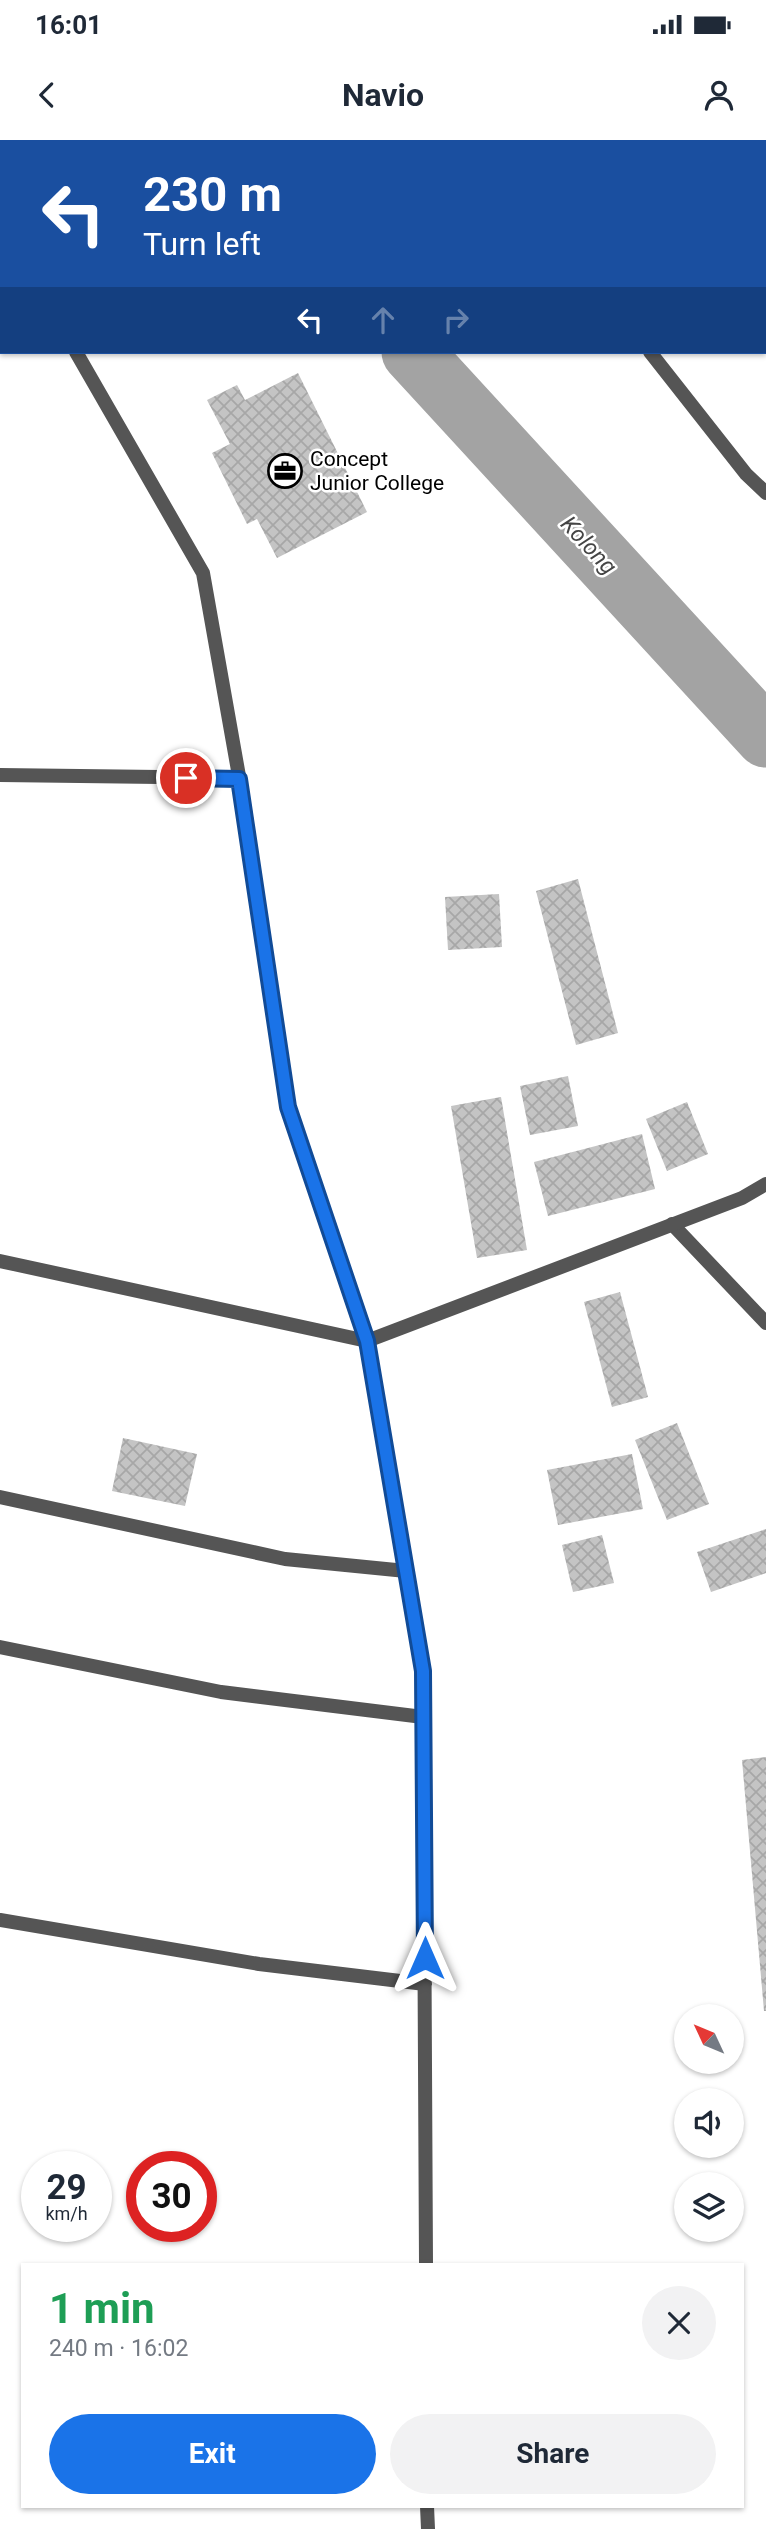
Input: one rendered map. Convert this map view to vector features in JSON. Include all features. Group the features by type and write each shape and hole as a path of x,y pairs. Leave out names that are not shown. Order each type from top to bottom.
{"street":[{"path":"77,354 204,573 239,779 288,1107 367,1341 423,1671 426,2263"},
{"path":"652,354 746,474 766,493"},
{"path":"0,775 239,779"},
{"path":"0,1261 367,1341 742,1198 766,1184"},
{"path":"672,1224 766,1323"},
{"path":"0,1497 285,1559 406,1570"},
{"path":"0,1647 221,1692 424,1717"},
{"path":"0,1920 260,1964 425,1984"},
{"path":"427,2508 428,2529"}],"building":[{"path":"298,373 367,512 277,558 257,519 247,524 212,453 230,444 207,400 237,385 245,400"},
{"path":"578,879 618,1033 576,1045 536,891"},
{"path":"499,894 502,947 448,950 445,897"},
{"path":"568,1076 578,1126 530,1135 520,1086"},
{"path":"501,1097 527,1250 477,1258 451,1106"},
{"path":"687,1102 708,1154 667,1171 646,1119"},
{"path":"642,1134 655,1189 548,1216 534,1162"},
{"path":"620,1292 648,1397 612,1407 584,1302"},
{"path":"677,1423 709,1504 667,1520 635,1440"},
{"path":"123,1438 197,1454 185,1506 112,1491"},
{"path":"632,1454 643,1509 558,1525 547,1470"},
{"path":"766,1529 766,1573 711,1592 697,1552"},
{"path":"602,1535 614,1583 573,1592 562,1545"},
{"path":"766,1757 766,2011 764,2011 742,1760"}],"waterway":[{"name":"Kolong","path":"414,354 766,737"}],"place":[{"name":"Concept Junior College","path":"285,471"}],"route":[{"path":"186,778 239,779 288,1107 367,1341 423,1671 425,1958"}]}
